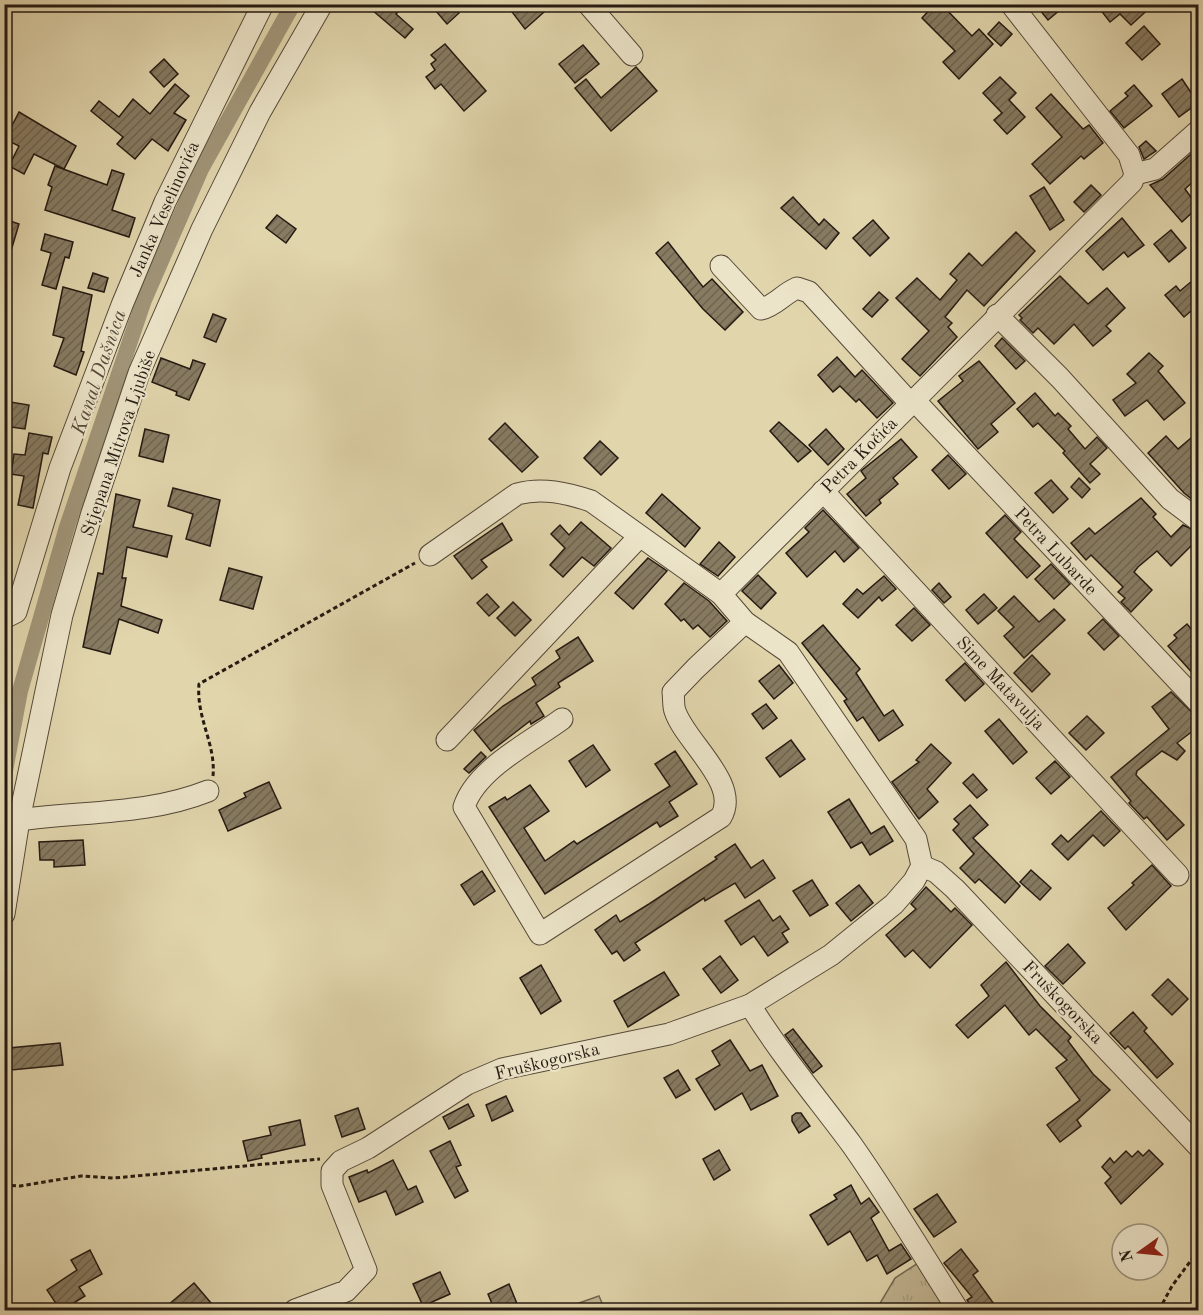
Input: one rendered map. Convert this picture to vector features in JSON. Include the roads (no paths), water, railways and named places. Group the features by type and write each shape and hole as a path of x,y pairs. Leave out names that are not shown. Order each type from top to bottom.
{"street":[{"name":"Janka Veselinovića","path":"4,618 16,612 60,468 165,202 263,4"},
{"name":"Stjepana Mitrova Ljubiše","path":"4,914 19,820 62,615 92,513 140,373 202,229 260,112 322,4"},
{"path":"588,4 632,54"},
{"path":"1011,4 1129,155 1135,174"},
{"name":"Petra Kočića","path":"721,594 1132,182 1135,174 1155,169 1198,131"},
{"name":"Petra Lubarde","path":"721,266 761,309 771,307 784,294 797,288 809,292 1198,702"},
{"path":"998,315 1052,370 1170,499 1198,520"},
{"path":"430,555 517,494 533,489 573,495 591,501 721,594 745,622 788,652 916,839 921,866"},
{"name":"Sime Matavulja","path":"824,491 1178,875"},
{"path":"447,740 639,537"},
{"path":"562,719 485,774 468,792 464,807 540,934 721,817 727,807 725,790 675,711 673,692 745,622"},
{"path":"19,820 147,809 178,803 208,791"},
{"name":"Fruškogorska","path":"295,1311 346,1291 366,1270 332,1185 332,1171 335,1165 368,1148 467,1084 502,1069 669,1034 750,1005 831,955 885,912 914,881 921,866 936,872 955,889 1198,1146"},
{"path":"750,1005 859,1156 958,1311"}],"waterway":[{"name":"Kanal Dašnica","path":"4,776 20,691 67,527 144,300 201,169 293,4"}]}
